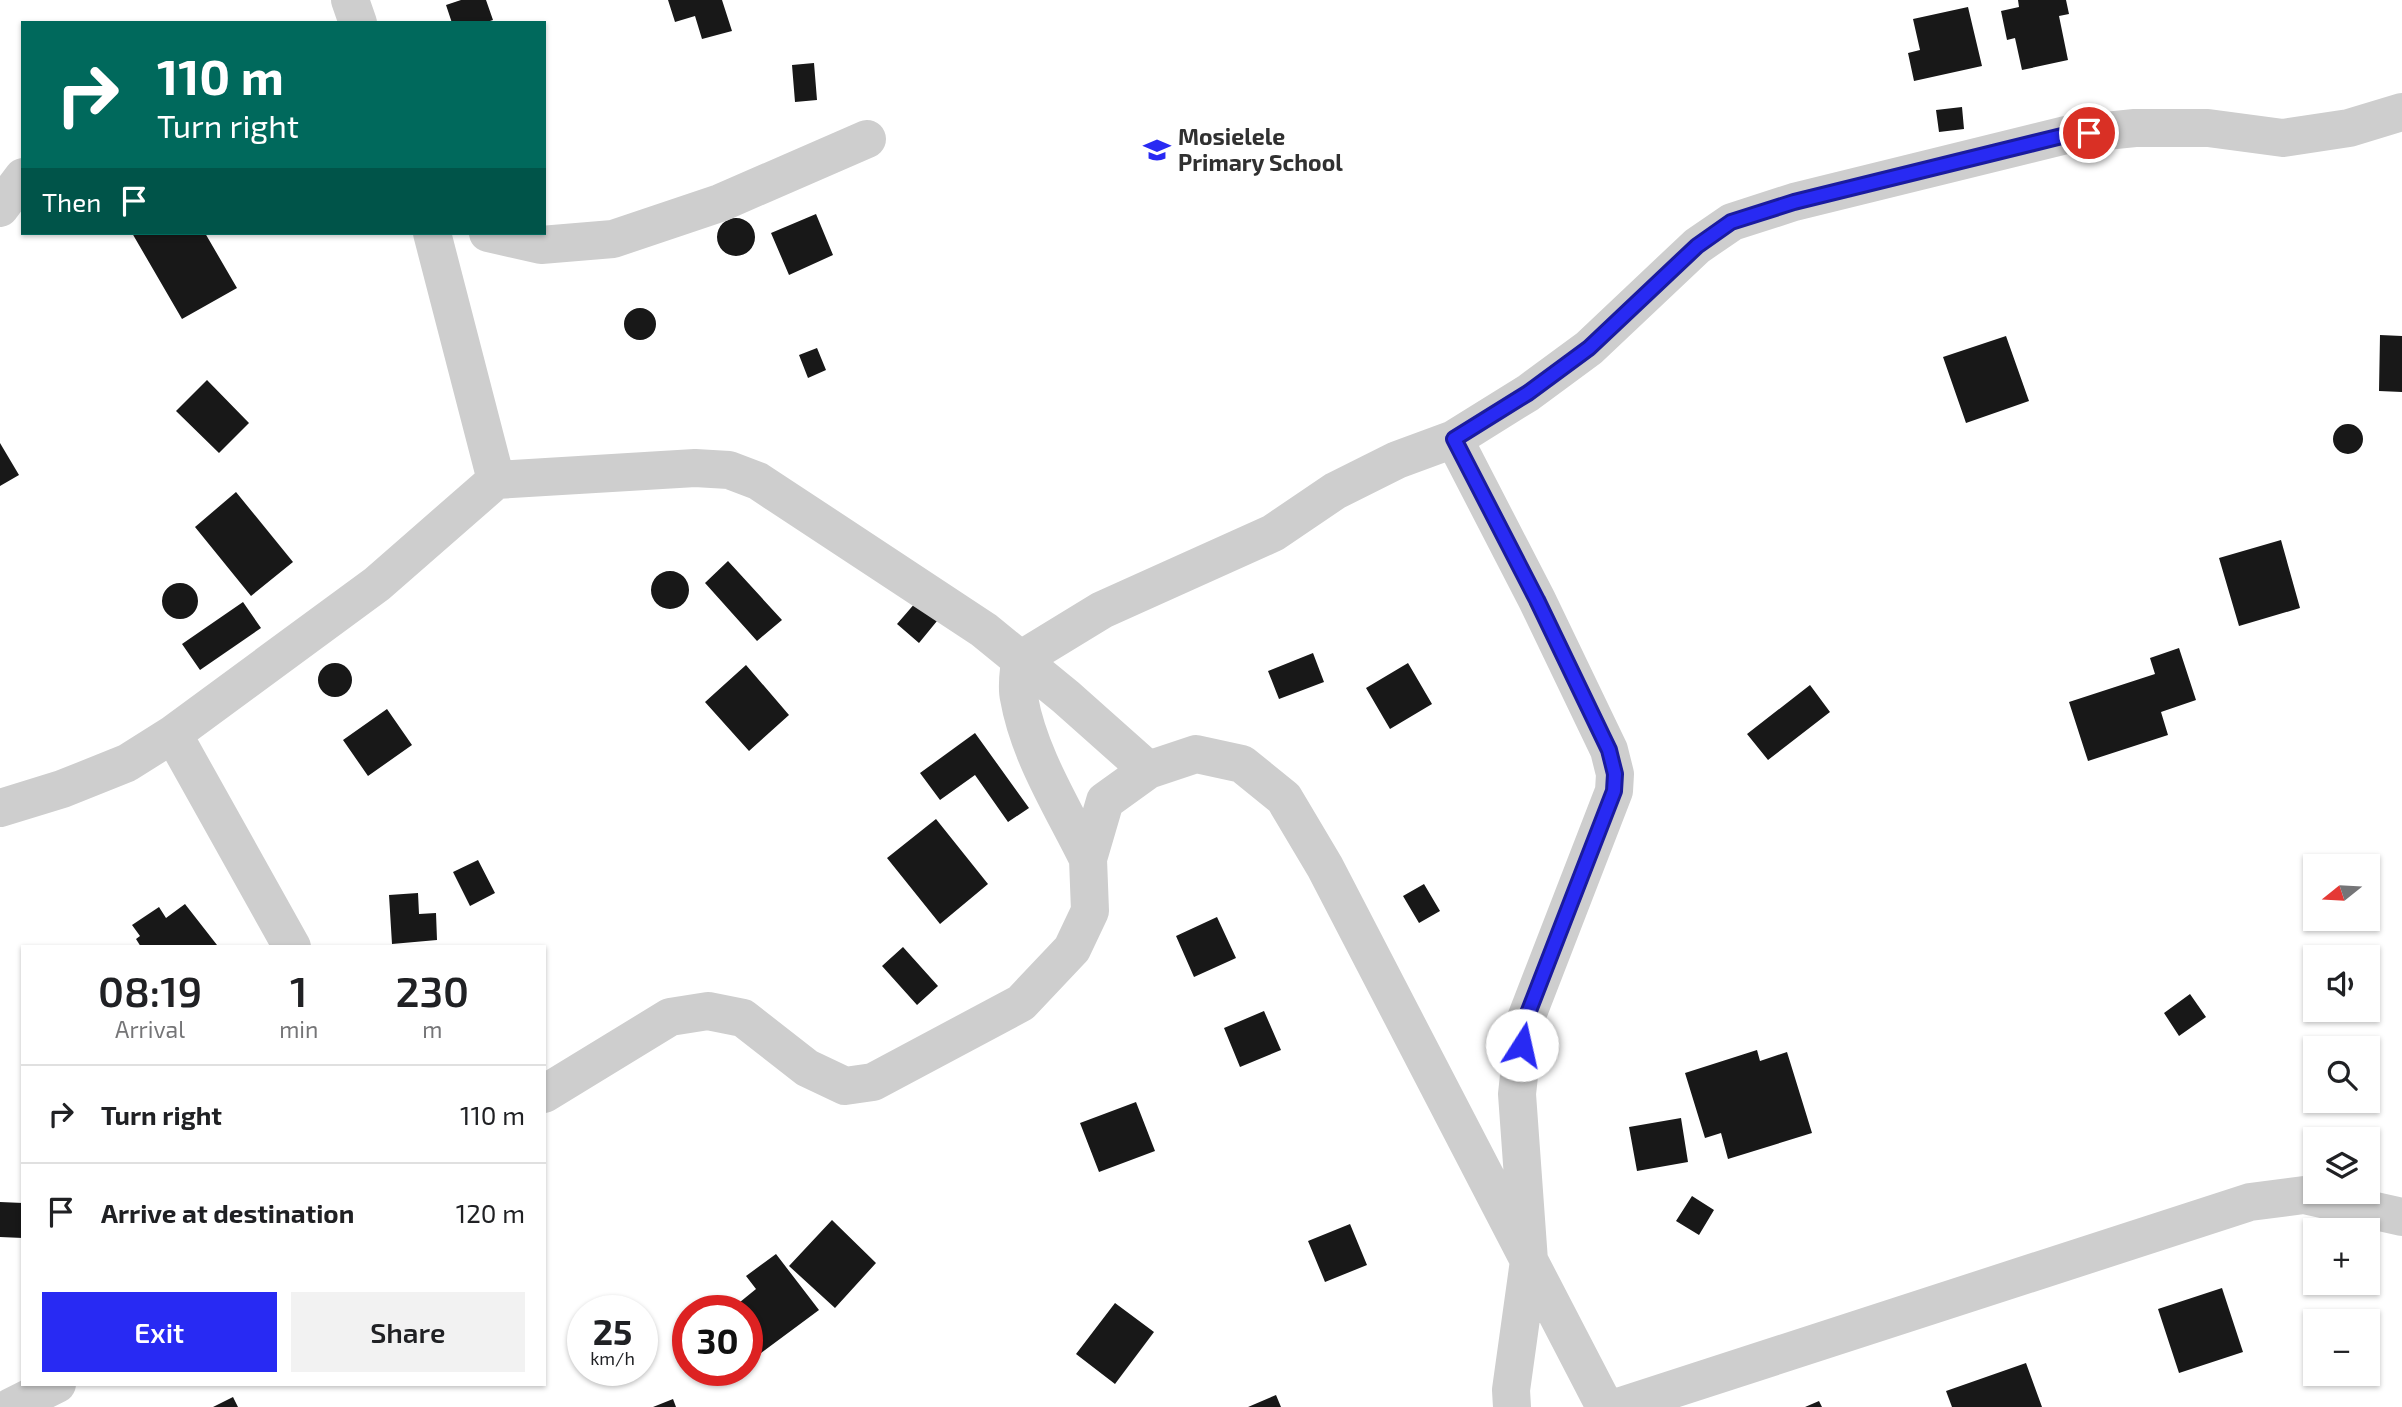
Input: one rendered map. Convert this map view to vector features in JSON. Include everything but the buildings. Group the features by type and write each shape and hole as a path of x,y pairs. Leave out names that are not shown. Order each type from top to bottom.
{"street":[{"path":"1020,660 1102,611 1273,533 1335,491 1397,460 1454,439 1528,393 1589,348 1697,246 1731,222 1794,202 2066,135 2136,128 2196,128 2283,138 2349,128 2402,112"},
{"path":"497,235 541,245 613,239 720,203 867,139"},
{"path":"0,208 21,180"},
{"path":"433,235 496,481"},
{"path":"1454,439 1537,600 1609,750 1615,774 1614,791 1525,1021 1517,1094 1529,1261 1511,1390 1512,1407"},
{"path":"0,808 62,789 127,763 173,734 377,584 496,481 695,468 729,470 758,481 984,630 1066,697 1148,770"},
{"path":"1020,660 1018,695 1026,726 1037,756 1088,859"},
{"path":"173,734 291,945"},
{"path":"546,1093 670,1017 708,1011 743,1018 807,1068 845,1086 873,1082 1021,1003 1072,949 1090,912 1088,859 1105,801 1148,770 1196,754 1242,764 1284,798 1325,867 1605,1407"},
{"path":"1618,1407 2250,1202 2304,1195 2402,1217"},
{"path":"11,1407 53,1386"}],"place":[{"name":"Mosielele Primary School","path":"1157,150"}],"route":[{"path":"1522,1045 1525,1021 1614,791 1615,774 1609,750 1537,600 1454,439 1528,393 1589,348 1697,246 1731,222 1794,202 2066,135 2089,133"}]}
